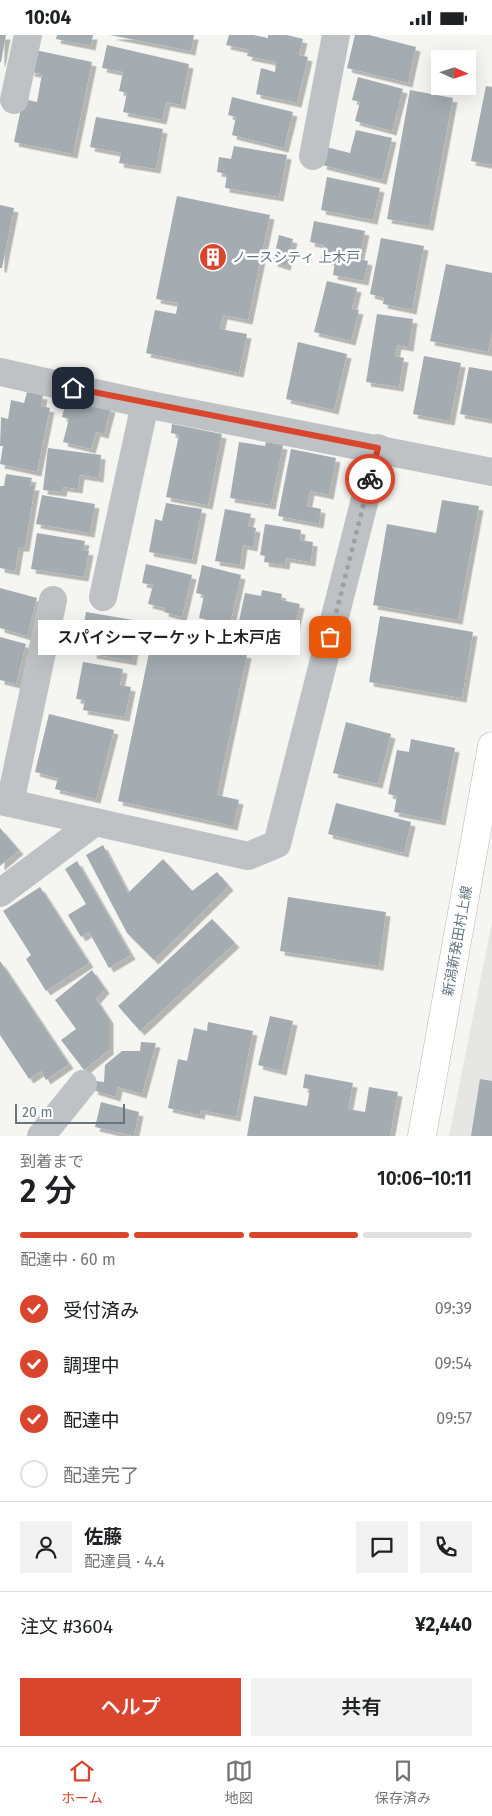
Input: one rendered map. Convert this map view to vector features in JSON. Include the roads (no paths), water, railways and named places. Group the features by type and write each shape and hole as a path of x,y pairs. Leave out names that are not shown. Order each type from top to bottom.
{"main road":[{"name":"新潟新発田村上線","path":"422,1136 492,746"}],"street":[{"path":"14,99 28,35"},
{"path":"313,156 336,35"},
{"path":"0,372 145,404 378,448 492,472"},
{"path":"103,597 145,404"},
{"path":"53,600 5,802 248,856 277,844 378,448"},
{"path":"0,893 95,822"},
{"path":"41,1136 83,1084"}],"place":[{"name":"ノースシティ 上木戸","path":"213,257"},
{"name":"スパイシーマーケット上木戸店","path":"330,637"}]}
